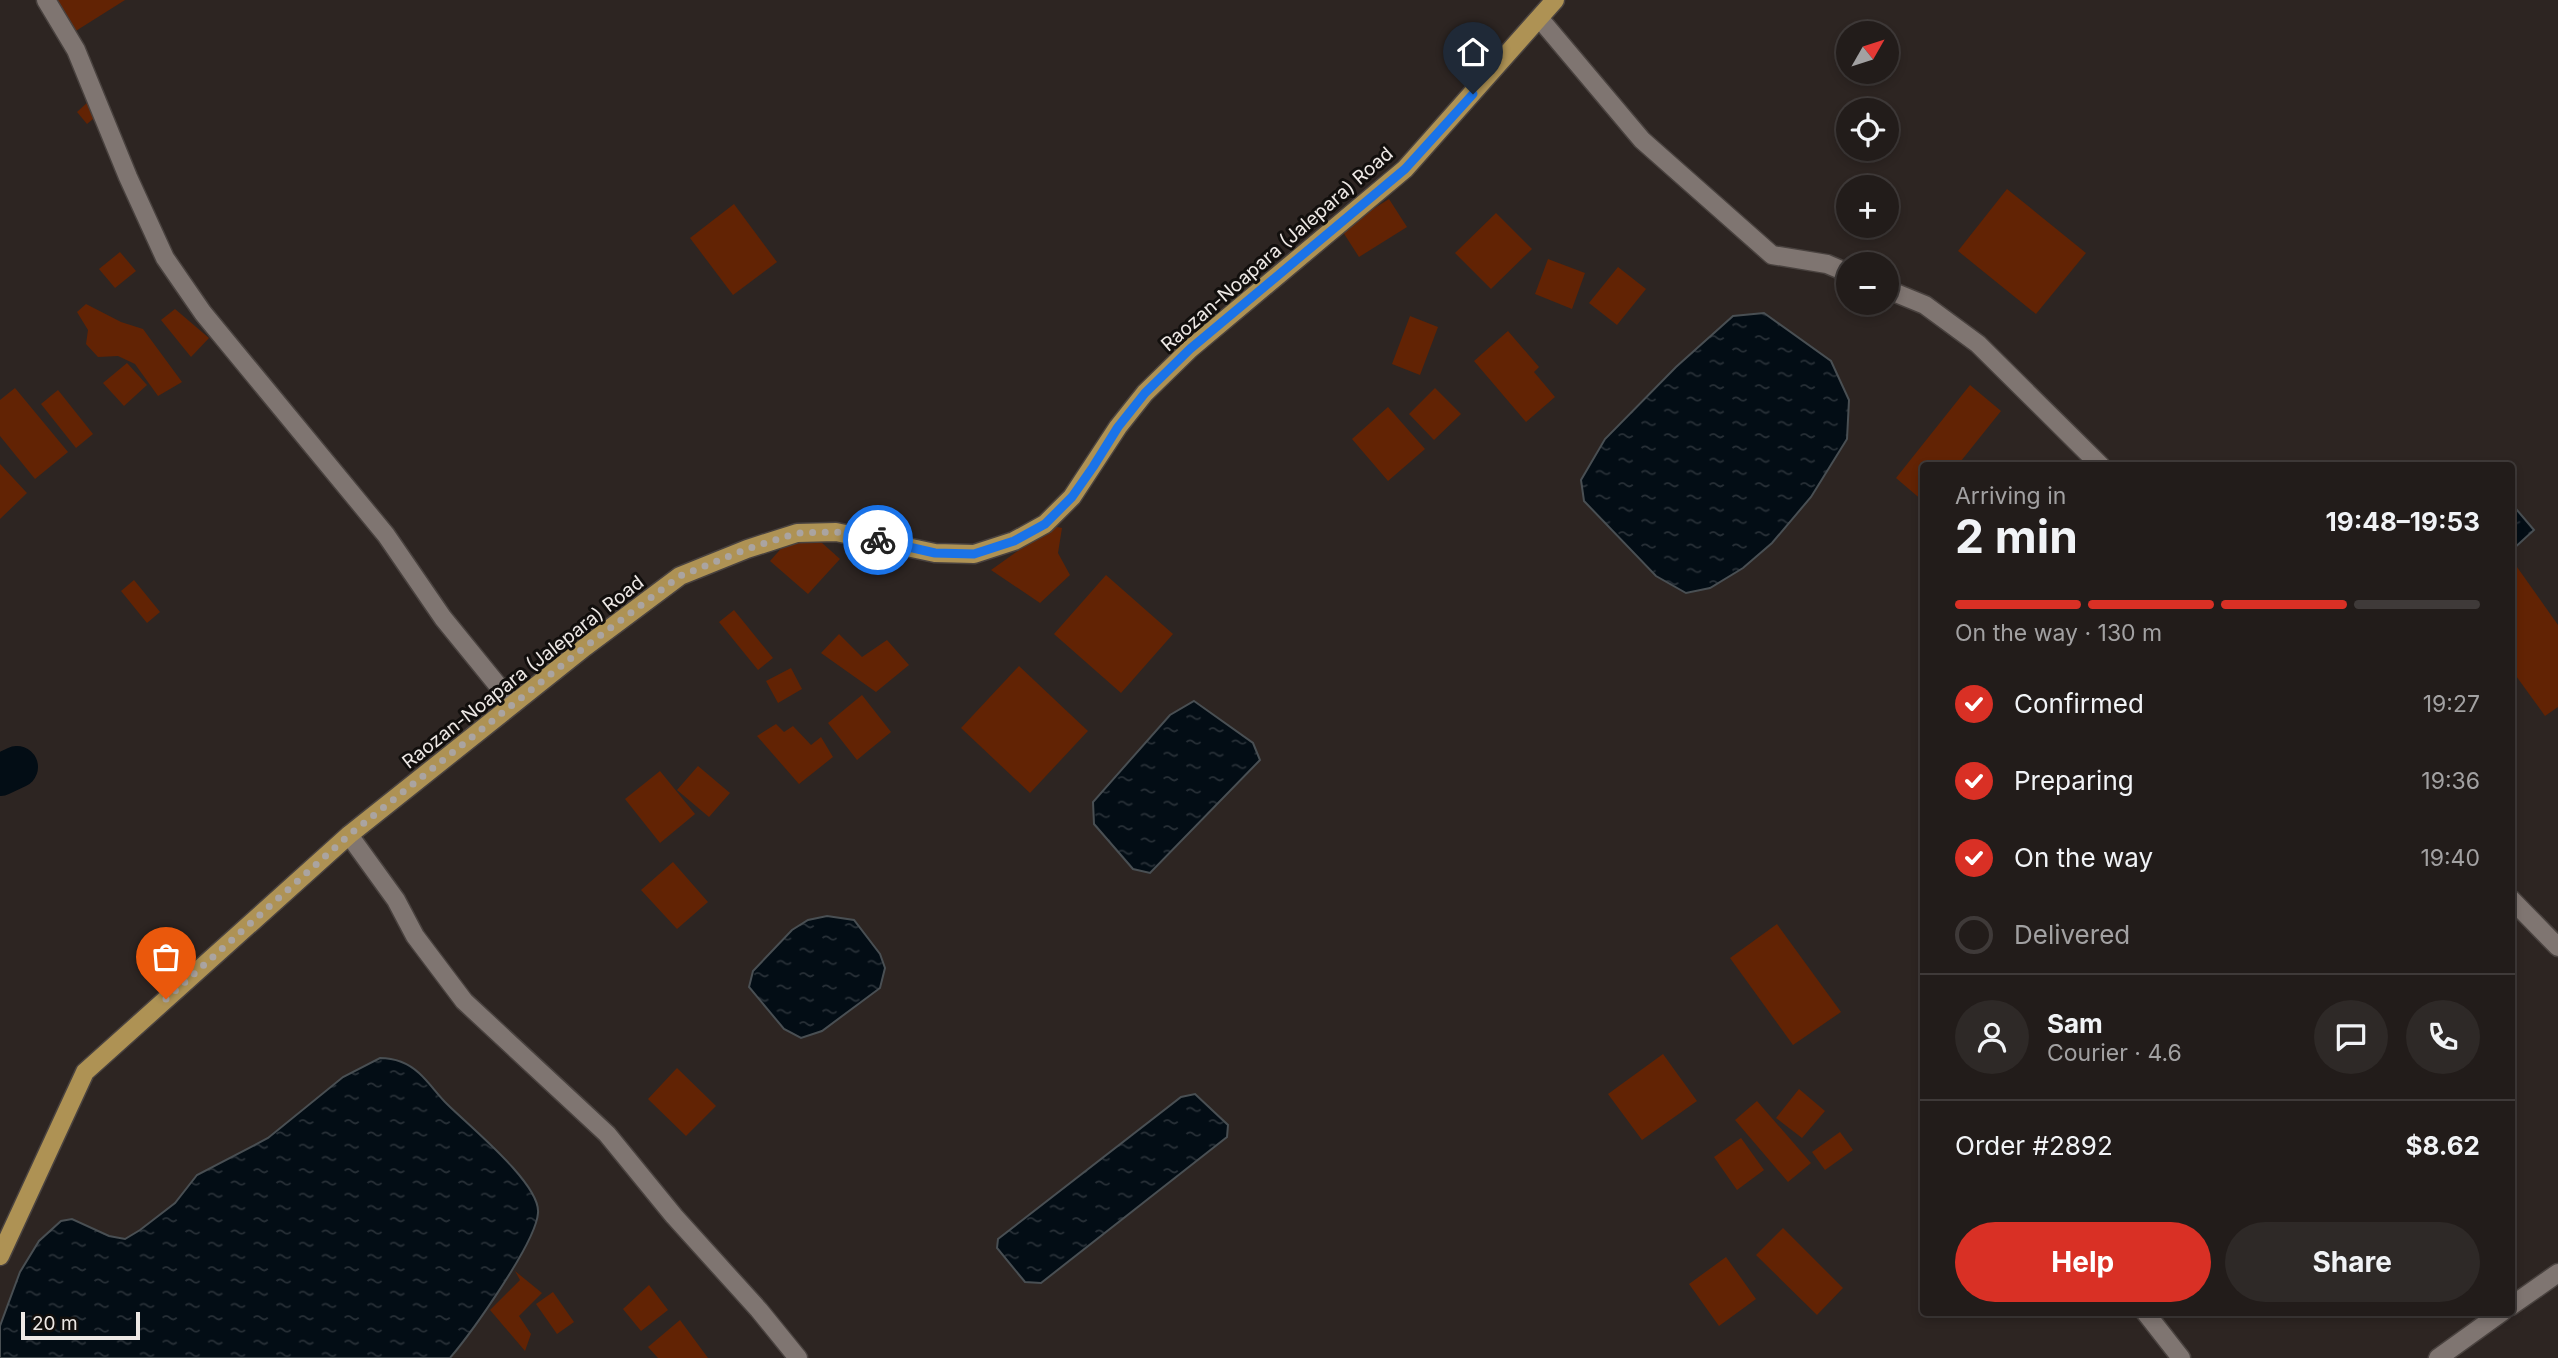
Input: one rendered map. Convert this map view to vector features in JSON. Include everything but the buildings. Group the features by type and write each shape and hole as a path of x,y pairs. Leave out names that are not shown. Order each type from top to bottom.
{"main road":[{"name":"Raozan-Noapara (Jalepara) Road","path":"0,1256 85,1072 349,835 513,704 680,576 747,549 797,533 836,532 935,553 974,554 1014,541 1045,524 1072,497 1118,427 1145,393 1190,349 1405,169 1555,0"}],"street":[{"path":"46,0 76,50 128,177 165,258 202,313 386,535 443,618 513,704"},
{"path":"1540,19 1642,141 1772,255 1836,268"},
{"path":"1899,294 1925,305 1978,344 2097,462"},
{"path":"349,835 396,900 415,936 464,1001 607,1134 674,1216 759,1310 798,1358"},
{"path":"2515,903 2558,947"},
{"path":"2515,1303 2558,1273"},
{"path":"2148,1316 2181,1358"},
{"path":"2438,1358 2496,1316"}],"water":[{"path":"1764,313 1831,361 1849,400 1847,439 1811,497 1772,543 1743,568 1710,588 1686,593 1656,576 1584,501 1581,480 1605,439 1676,367 1733,316"},
{"path":"2515,508 2534,530 2515,547"},
{"path":"1194,701 1253,743 1260,760 1150,873 1133,869 1094,824 1093,802 1170,715"},
{"path":"827,916 854,920 880,954 885,968 880,988 822,1031 801,1038 784,1029 749,987 753,971 792,930 808,920"},
{"path":"380,1058 401,1062 419,1073 516,1171 536,1201 538,1213 535,1227 526,1245 487,1309 450,1358 0,1358 0,1326 20,1272 39,1241 61,1221 72,1219 109,1236 125,1239 175,1203 197,1175 268,1138 343,1077"},
{"path":"1195,1094 1228,1125 1227,1137 1041,1283 1025,1282 997,1248 998,1239 1181,1097"}],"waterway":[{"path":"0,775 17,767"}],"way so far":[{"path":"166,999 349,835 585,647 680,576 747,549 797,533 836,532 878,540"}],"route":[{"path":"878,540 935,553 974,554 1014,541 1045,524 1072,497 1118,427 1145,393 1190,349 1405,169 1473,94"}]}
